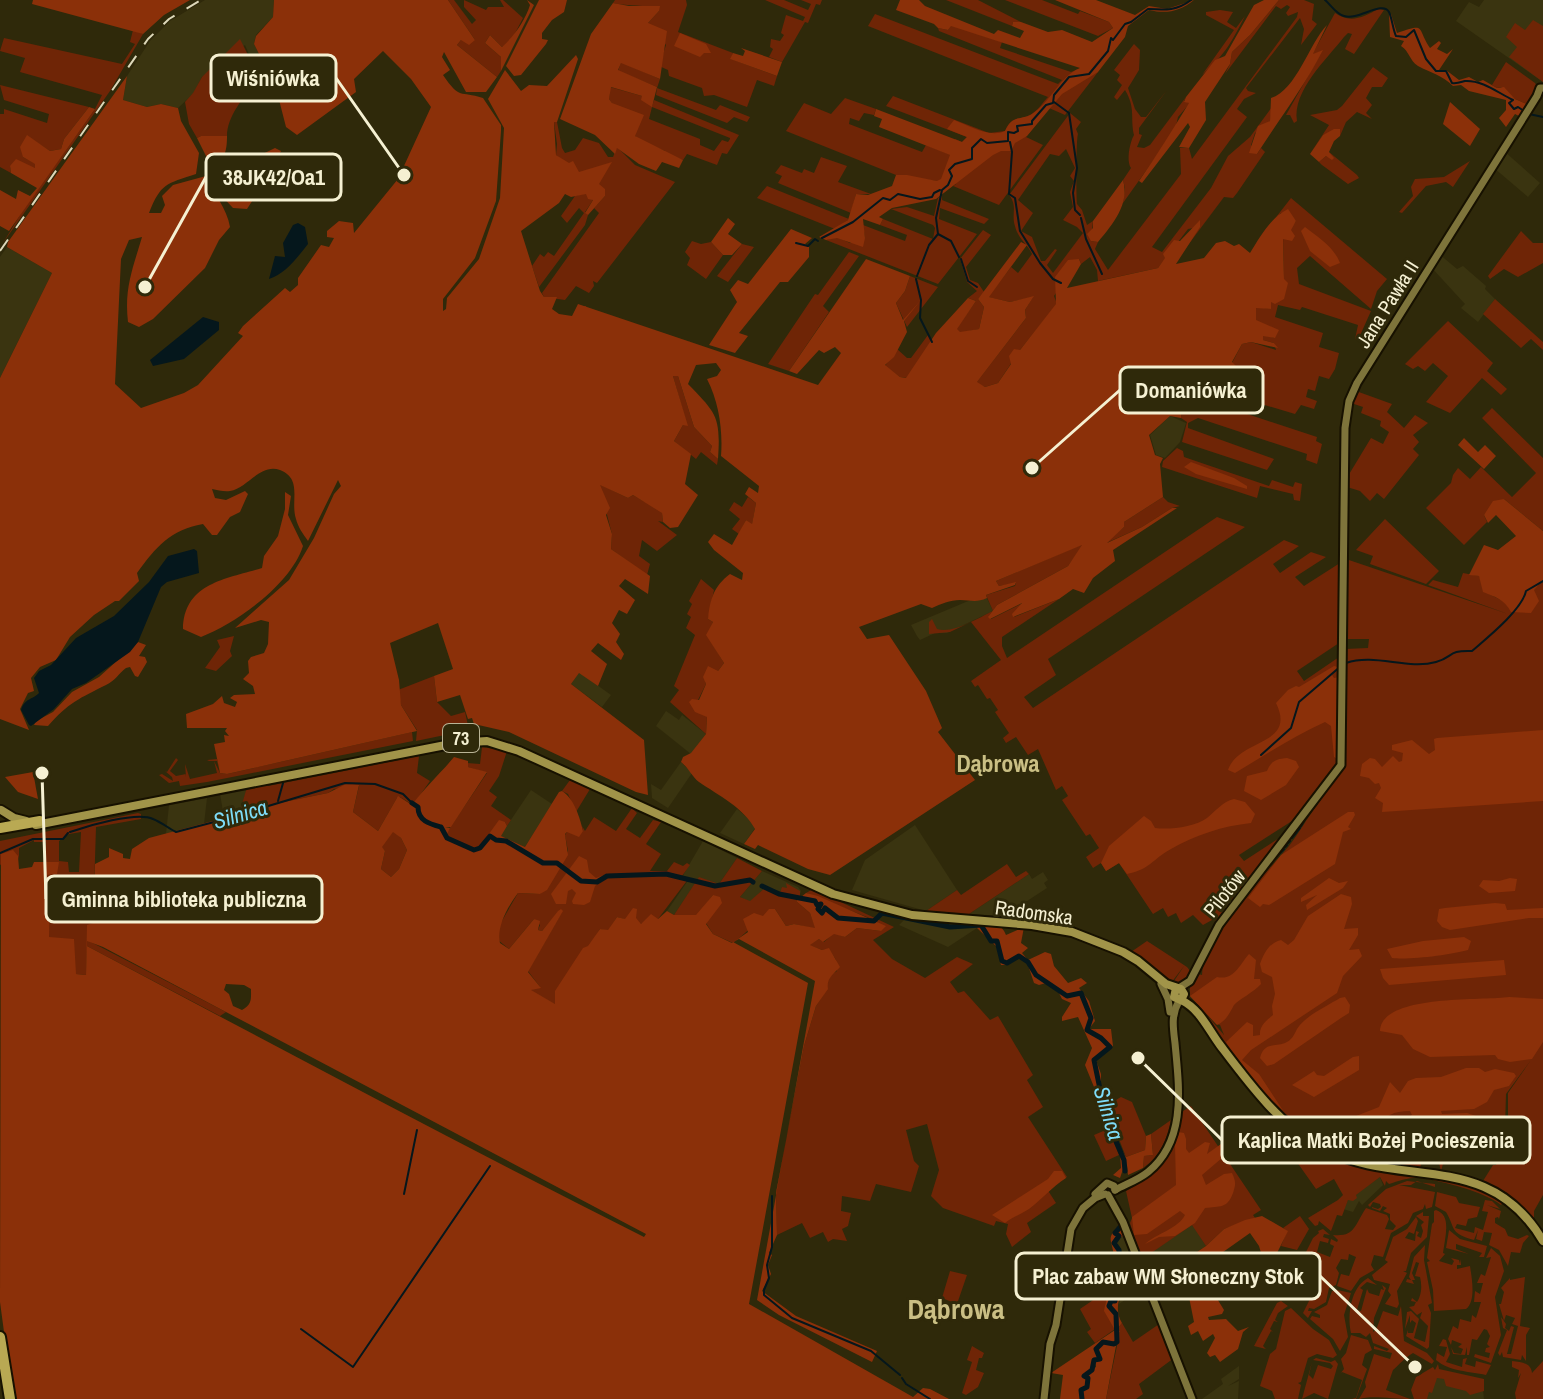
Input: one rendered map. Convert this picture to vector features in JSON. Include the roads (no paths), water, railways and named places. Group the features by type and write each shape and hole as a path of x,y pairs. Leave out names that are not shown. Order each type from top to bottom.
{"highway":[{"name":"73","path":"0,831 40,821"},
{"path":"0,1337 10,1399"},
{"path":"0,1376 4,1399"}],"main road":[{"name":"Jana Pawła II","path":"1342,761 1346,421 1351,395 1541,88"},
{"name":"73","path":"40,821 454,739 483,737 512,743 817,886"},
{"name":"73","path":"0,831 456,743 481,741 499,743 519,751 817,886"},
{"name":"Pilotów","path":"1171,1014 1179,994 1195,976 1219,925 1292,836 1337,773 1342,761"},
{"path":"1,810 20,820 40,821"},
{"name":"Radomska","path":"817,886 930,917"},
{"name":"Radomska","path":"817,886 879,908 930,917 1062,930 1094,939 1130,956 1202,1013 1229,1054"},
{"name":"Radomska","path":"1130,956 1193,1008 1277,1114 1295,1131 1324,1150 1368,1165 1448,1176 1484,1186 1519,1209 1543,1241"},
{"path":"1043,1399 1048,1348 1070,1224 1081,1206 1147,1173 1169,1146 1176,1128 1178,1108 1171,1014 1161,984"},
{"path":"1171,1014 1180,1007 1193,1008"},
{"path":"1116,1188 1139,1262 1192,1399"}],"waterway":[{"path":"917,276 929,245 938,234 936,218 942,190 952,176 949,170 955,164 972,159 972,148 981,139 987,143 1008,141 1008,132 1014,133 1018,131 1017,126 1032,124 1046,105 1053,103 1054,95 1069,77 1089,74 1108,51 1111,38 1113,40 1125,24 1148,9 1176,8 1191,0"},
{"path":"1325,0 1336,11 1350,17 1386,9 1396,36 1406,37 1414,30 1426,59 1436,71 1446,71 1452,83 1472,81 1484,85 1513,100 1509,103 1514,109 1518,107 1524,111"},
{"path":"1054,102 1069,113 1077,168 1073,193 1075,210 1080,215"},
{"path":"1529,114 1543,117"},
{"path":"1010,142 1009,194 1015,198 1020,231 1040,263 1053,279 1061,283"},
{"path":"822,238 853,222 883,198 890,200 898,194 920,199 932,197 940,190"},
{"path":"1081,218 1086,239 1102,274"},
{"path":"938,234 951,241 959,257"},
{"path":"796,243 808,246 815,239 818,241"},
{"path":"961,259 968,281 977,287"},
{"path":"916,279 921,300 920,318 932,342"},
{"path":"1346,663 1368,660 1425,664 1454,653 1472,651 1511,615 1526,591 1543,581"},
{"path":"1261,755 1291,728 1299,702 1341,666"},
{"path":"278,801 283,783"},
{"name":"Silnica","path":"70,832 136,817 153,819 176,832 237,816 253,807 265,807 345,783 375,784 403,794 410,801"},
{"name":"Silnica","path":"412,803 418,807 422,819 441,827 447,838 474,850 480,848 490,836 506,841 543,863 557,863 581,881 597,882 607,876 666,874 715,886 753,882"},
{"path":"1312,809 1315,805"},
{"path":"1306,818 1311,810"},
{"path":"1301,826 1305,819"},
{"path":"1292,838 1300,828"},
{"name":"Silnica","path":"0,853 33,839 63,839 68,833"},
{"path":"1275,858 1284,849"},
{"path":"1265,871 1273,860"},
{"path":"1255,883 1263,873"},
{"name":"Silnica","path":"762,886 779,894 815,901 817,905 821,904 818,909 822,913 825,908 838,918 874,921 882,913 950,927 981,925 991,941 997,941 1002,961 1007,963 1019,956 1028,962 1036,975 1067,996 1081,993 1091,1018 1087,1030 1110,1047 1094,1060 1106,1118 1124,1160 1125,1171"},
{"path":"404,1194 417,1130"},
{"path":"301,1329 353,1367 490,1166"},
{"path":"772,1196 772,1247 764,1295 792,1318 871,1351 900,1375"},
{"name":"Silnica","path":"1082,1399 1081,1390 1087,1387 1088,1378 1084,1376 1092,1370 1094,1360 1100,1359 1096,1349 1103,1342 1117,1342 1116,1314 1109,1306 1111,1301 1115,1301 1111,1275 1120,1265 1119,1250 1114,1243 1119,1236 1115,1233 1121,1226"},
{"path":"902,1378 930,1399"}],"railway":[{"path":"0,251 148,39 169,19 201,0"}],"place":[{"name":"Wiśniówka","path":"404,175"},
{"name":"38JK42/Oa1","path":"145,287"},
{"name":"Domaniówka","path":"1032,468"},
{"name":"Gminna biblioteka publiczna","path":"42,773"},
{"name":"Kaplica Matki Bożej Pocieszenia","path":"1138,1058"},
{"name":"Plac zabaw WM Słoneczny Stok","path":"1415,1367"}],"district":[{"name":"Dąbrowa","path":"998,763"},
{"name":"Dąbrowa","path":"956,1309"}]}
